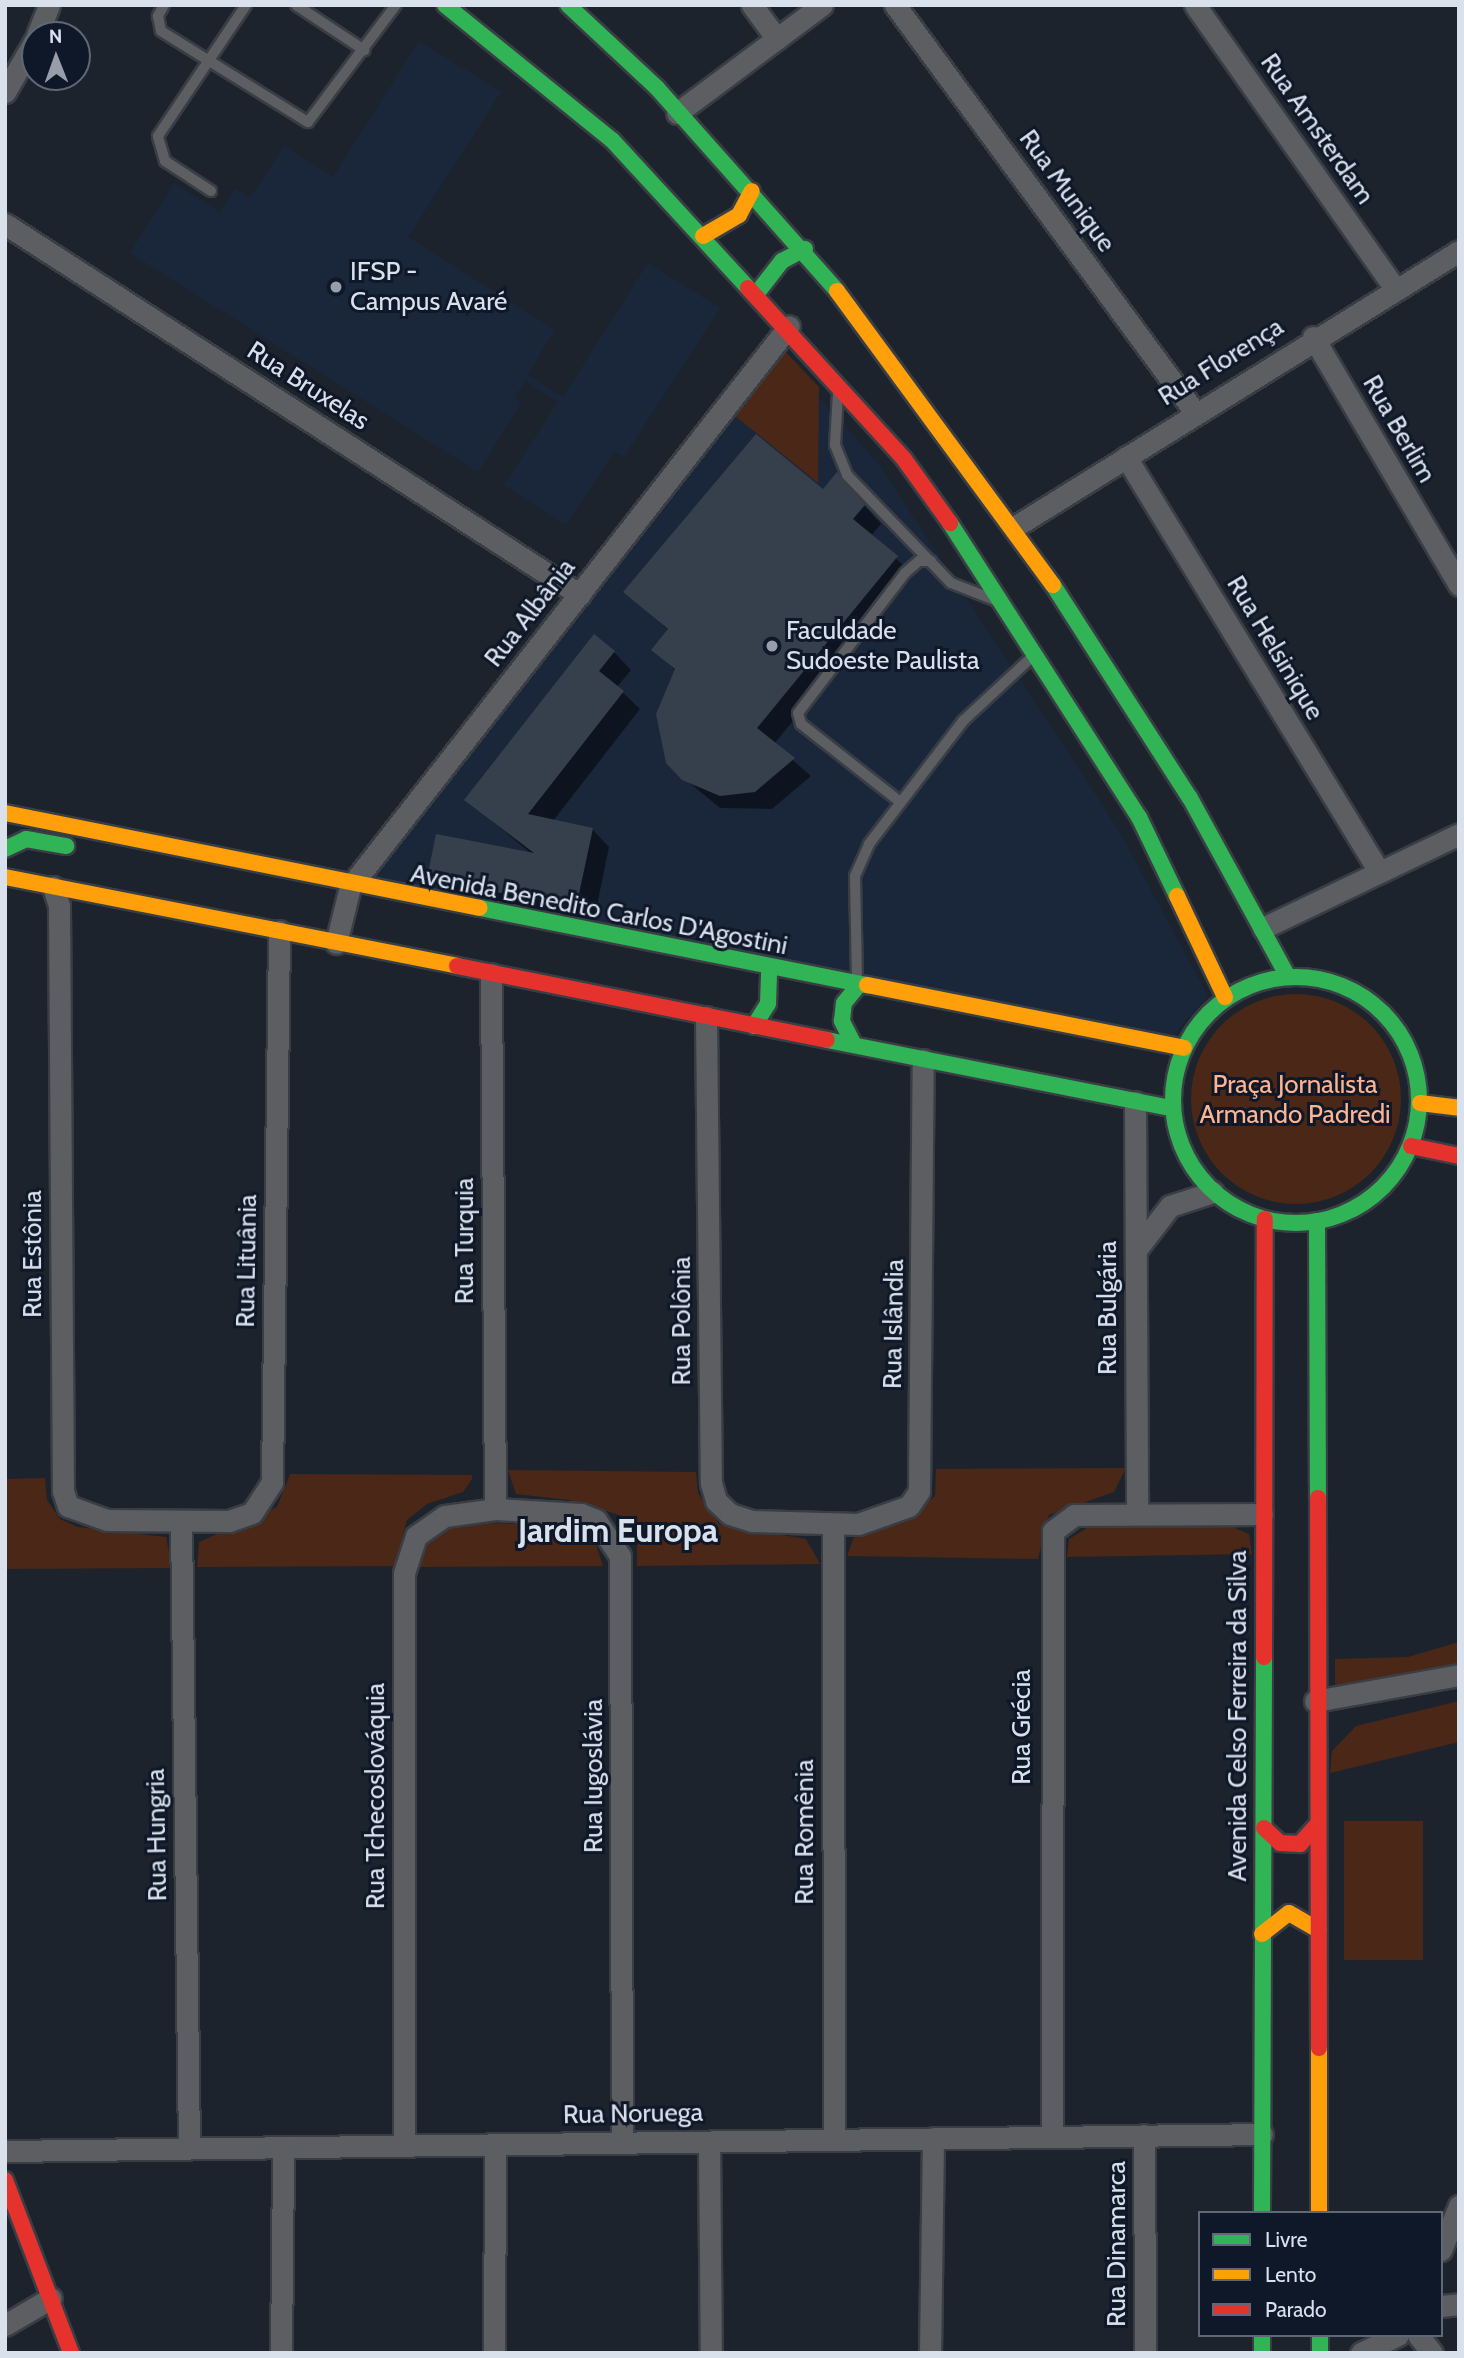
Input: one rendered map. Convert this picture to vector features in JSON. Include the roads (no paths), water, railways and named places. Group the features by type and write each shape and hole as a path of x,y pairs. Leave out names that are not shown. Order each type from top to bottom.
{"main road":[{"path":"445,5 612,140 789,326 1018,593 1037,652 1139,817 1225,997"},
{"path":"568,5 677,113 805,249 1016,526 1190,798 1288,977"},
{"path":"703,236 738,215 752,191"},
{"path":"757,293 776,266 805,249"},
{"path":"1018,593 1053,586"},
{"name":"Avenida Benedito Carlos D'Agostini","path":"5,813 350,887 1184,1048"},
{"path":"5,849 15,840 85,847 112,836"},
{"path":"7,873 53,887 1172,1108"},
{"path":"754,1026 768,1004 769,968"},
{"path":"1288,977 1329,981 1353,992 1395,1026 1414,1062 1420,1102 1411,1146 1374,1195 1317,1222 1265,1219 1213,1192 1183,1149 1172,1108 1184,1048 1225,997 1288,977"},
{"path":"853,1043 842,1021 844,1003 857,987"},
{"path":"1420,1102 1459,1108"},
{"path":"1411,1146 1459,1156"},
{"name":"Avenida Celso Ferreira da Silva","path":"1262,2211 1262,1514 1265,1219"},
{"path":"1317,1222 1315,1701 1319,2211"},
{"path":"1264,1828 1280,1843 1300,1844 1317,1825"},
{"path":"1262,1934 1290,1913 1318,1930"},
{"path":"5,2180 71,2353"}],"street":[{"path":"752,5 777,39"},
{"path":"677,113 822,5"},
{"name":"Rua Munique","path":"895,5 1194,411"},
{"name":"Rua Amsterdam","path":"1195,5 1393,286"},
{"path":"5,92 21,64"},
{"name":"Rua Bruxelas","path":"5,224 580,595"},
{"name":"Rua Florença","path":"1016,526 1393,286 1459,250"},
{"name":"Rua Albânia","path":"336,943 350,887 789,326"},
{"name":"Rua Berlim","path":"1313,337 1459,585"},
{"name":"Rua Helsinique","path":"1126,457 1377,869"},
{"path":"1263,928 1377,869 1459,835"},
{"name":"Rua Estônia","path":"53,887 59,906 63,1491 68,1506 107,1520 181,1521"},
{"name":"Rua Lituânia","path":"181,1521 229,1521 252,1513 272,1482 279,931"},
{"name":"Rua Turquia","path":"491,974 495,1508"},
{"name":"Rua Polônia","path":"706,1017 711,1483 716,1501 730,1514 833,1525"},
{"name":"Rua Islândia","path":"833,1525 896,1513 919,1491 923,1060"},
{"name":"Rua Bulgária","path":"1135,1102 1137,1514"},
{"path":"1136,1252 1170,1206 1213,1192"},
{"name":"Rua Iugoslávia","path":"495,1508 581,1514 596,1520 620,1556 622,2142"},
{"name":"Rua Tchecoslováquia","path":"404,2145 404,1573 415,1536 445,1516 495,1508"},
{"name":"Rua Grécia","path":"1052,2137 1049,1553 1053,1531 1074,1515 1262,1514"},
{"name":"Rua Hungria","path":"181,1521 190,2148"},
{"name":"Rua Romênia","path":"833,1525 834,2139"},
{"path":"1315,1701 1459,1675"},
{"name":"Rua Noruega","path":"5,2151 1262,2134"},
{"name":"Rua Dinamarca","path":"1144,2135 1145,2353"},
{"path":"930,2353 933,2138"},
{"path":"709,2142 711,2353"},
{"path":"494,2353 495,2144"},
{"path":"281,2353 282,2147"},
{"path":"1443,2245 1459,2206"},
{"path":"5,2325 51,2298"},
{"path":"1361,2353 1394,2337"},
{"path":"1420,2337 1432,2353"}],"lane":[{"path":"164,5 158,16 161,31 308,122 396,5"},
{"path":"211,191 165,161 158,147 158,136 206,60 246,5"},
{"path":"296,5 364,50"},
{"path":"839,383 834,431 843,467 964,593 1018,593"},
{"path":"899,801 802,724 797,713 905,573 919,561 931,561"},
{"path":"857,987 855,876 899,801 995,685 1037,652"}],"place":[{"name":"IFSP - Campus Avaré","path":"336,287"},
{"name":"Faculdade Sudoeste Paulista","path":"772,646"}],"district":[{"name":"Jardim Europa","path":"618,1531"}],"park label":[{"name":"Praça Jornalista Armando Padredi","path":"1295,1100"}]}
